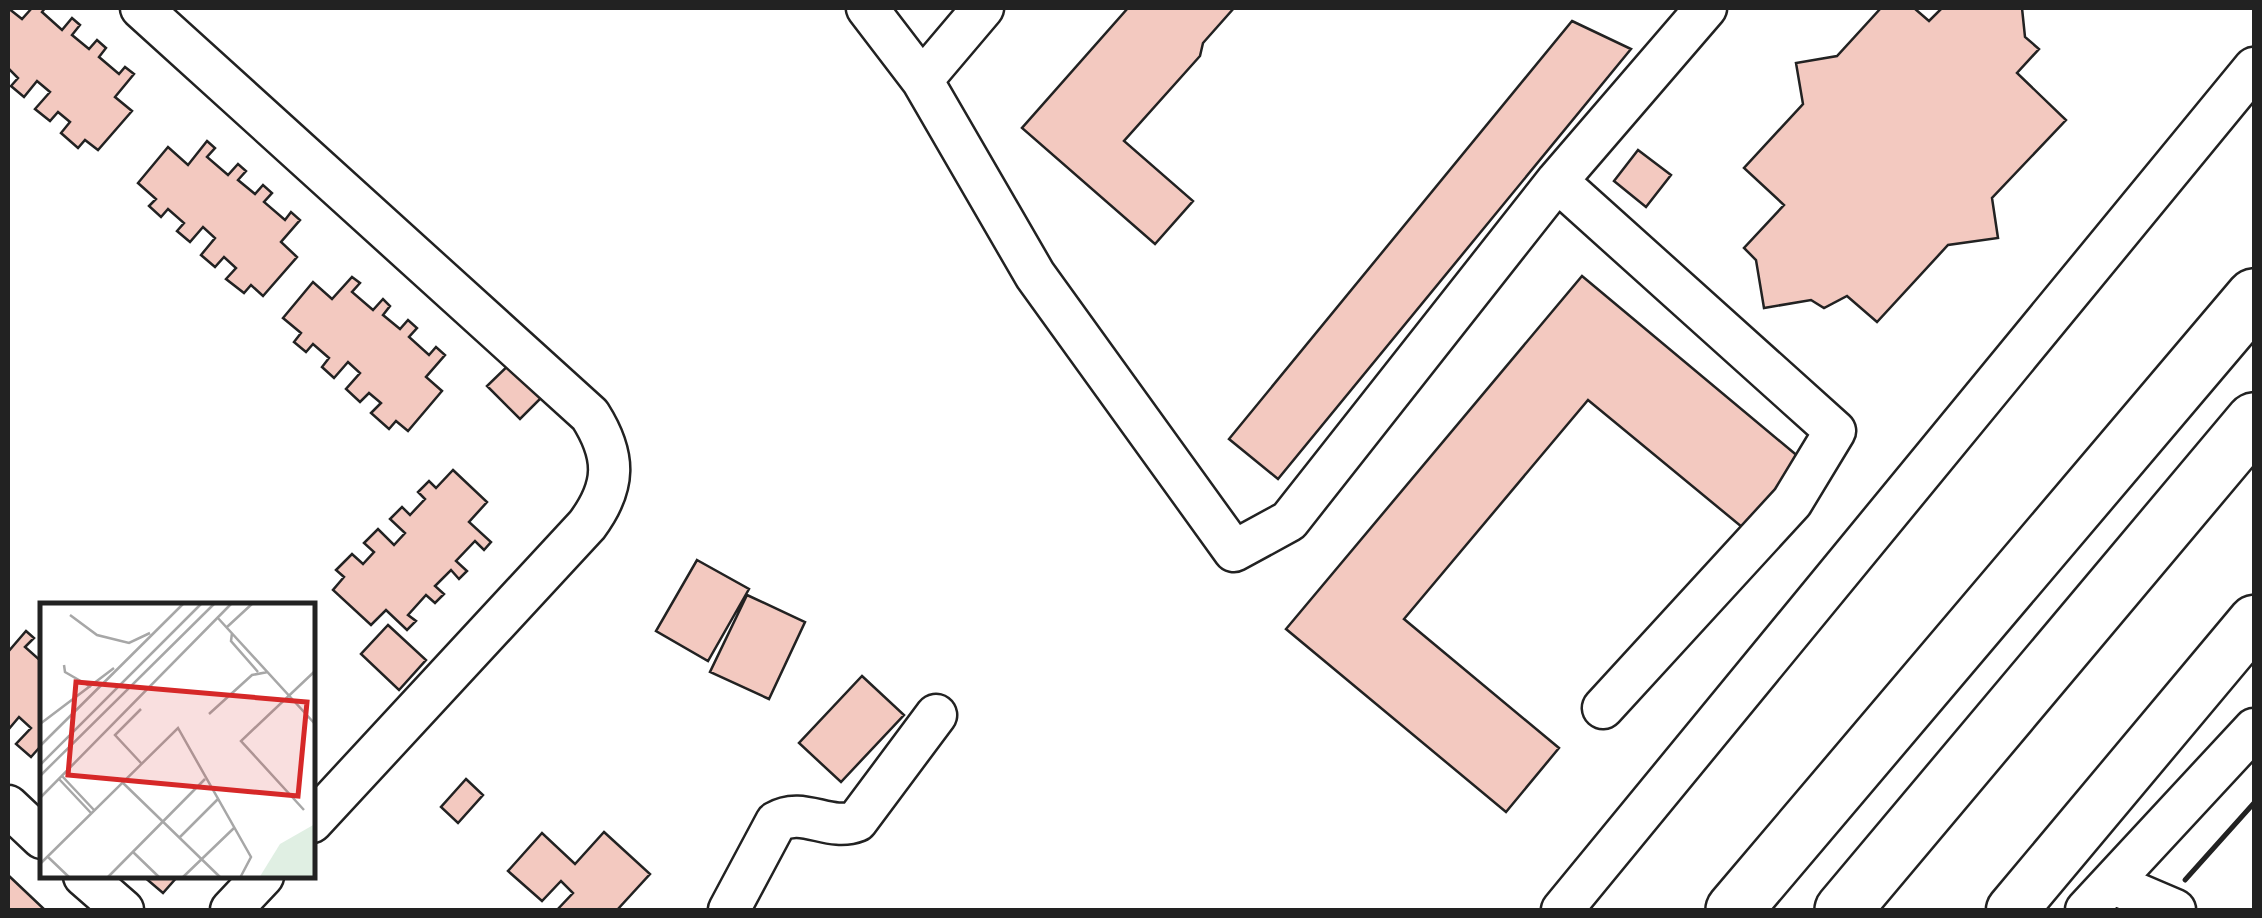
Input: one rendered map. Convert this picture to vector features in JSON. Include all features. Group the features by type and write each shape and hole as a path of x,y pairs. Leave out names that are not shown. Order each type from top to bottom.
{"highway":[{"path":"1734,910 2254,297"},
{"path":"1843,910 2254,421"}],"main road":[{"path":"2012,910 2250,628"}],"street":[{"path":"140,8 590,415 602,433 608,455 609,482 601,506 587,525 315,819"},
{"path":"867,8 922,80 1035,275 1234,551 1289,521 1557,181 1706,8"},
{"path":"922,80 982,8"},
{"path":"1562,910 2254,68"},
{"path":"1557,181 1834,431 1792,502 1603,708"},
{"path":"728,910 776,822 792,815 840,826 857,821 936,715"},
{"path":"2100,897 2254,728"},
{"path":"8,806 40,836"},
{"path":"86,878 122,910"},
{"path":"231,910 261,878"},
{"path":"2100,897 2175,910"}],"building":[{"path":"8,8 22,19 32,8 45,8 42,12 62,30 72,18 80,25 72,35 89,49 97,40 106,48 99,57 119,74 125,67 134,74 115,97 132,111 98,150 85,140 78,148 61,133 70,122 58,112 50,121 35,109 50,92 37,81 24,97 11,86 18,78 8,68"},
{"path":"1128,8 1234,8 1203,43 1200,56 1124,141 1193,201 1155,244 1022,128"},
{"path":"1881,8 1914,8 1929,21 1942,8 2022,8 2025,37 2039,49 2017,73 2066,120 1992,198 1998,238 1948,245 1877,322 1847,296 1824,308 1811,300 1764,308 1756,260 1744,248 1784,205 1744,168 1803,104 1796,63 1837,56"},
{"path":"1572,21 1631,49 1278,479 1229,439"},
{"path":"207,141 215,148 207,157 228,175 238,164 246,171 238,180 255,194 263,185 272,193 264,202 285,220 291,212 300,220 281,242 297,257 263,296 251,285 244,293 226,279 236,268 224,257 215,267 201,255 215,238 203,227 190,242 177,231 184,223 168,209 161,217 149,206 156,199 138,183 168,147 188,165"},
{"path":"1638,150 1671,175 1646,207 1614,181"},
{"path":"1582,276 1806,463 1748,532 1588,400 1404,619 1559,748 1506,812 1286,629"},
{"path":"352,277 360,283 352,292 373,310 383,299 390,306 383,315 400,329 408,320 417,328 409,337 429,355 436,347 445,355 426,377 442,391 408,431 396,421 389,429 371,413 381,403 369,393 360,402 346,389 360,373 348,362 334,378 322,367 329,358 313,344 306,352 294,342 301,333 283,318 313,282 332,299"},
{"path":"515,359 548,391 520,419 487,386"},
{"path":"453,470 487,502 469,522 491,542 484,550 475,541 456,561 467,571 459,579 451,570 435,586 444,594 435,603 426,595 408,615 416,621 407,630 386,610 371,625 333,590 344,577 336,570 352,554 363,564 374,552 364,543 378,529 394,545 405,533 390,519 402,507 410,515 425,499 418,492 429,481 436,488"},
{"path":"697,560 749,589 708,661 656,631"},
{"path":"747,595 805,622 769,699 710,672"},
{"path":"388,625 426,660 399,690 361,654"},
{"path":"26,631 34,638 25,647 40,660 40,749 31,757 16,744 31,728 19,717 8,730 8,652"},
{"path":"862,676 904,715 841,782 799,743"},
{"path":"466,779 483,795 458,823 441,807"},
{"path":"604,832 650,874 617,910 557,910 573,893 561,881 542,901 508,871 542,833 575,864"},
{"path":"8,875 45,910 8,910"},
{"path":"145,878 176,878 163,893"}],"fence":[{"path":"2185,880 2254,803"}],"wall":[{"path":"2185,880 2254,803"}]}
